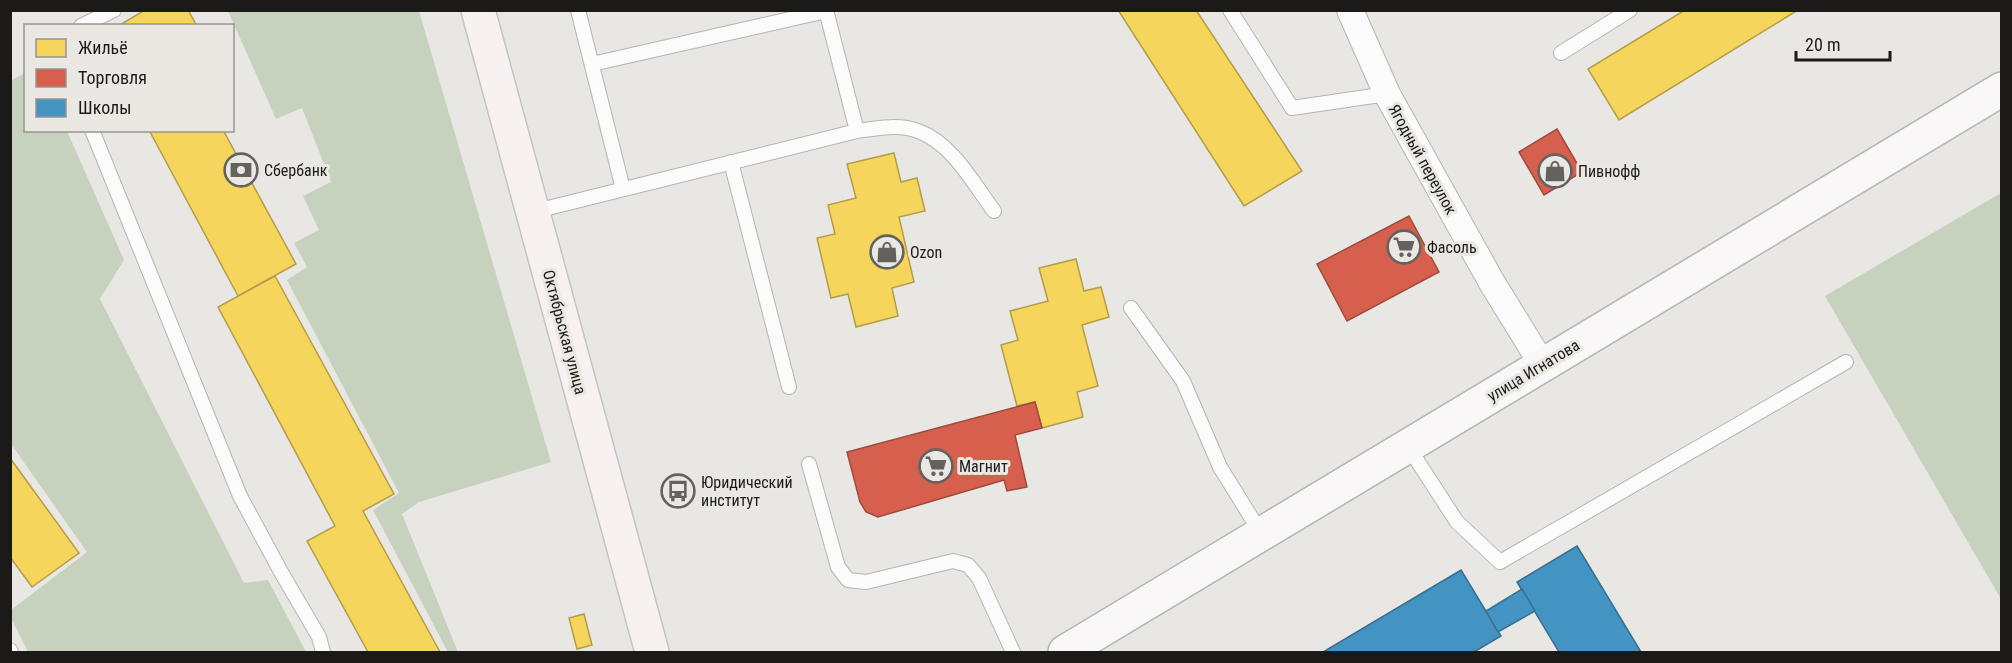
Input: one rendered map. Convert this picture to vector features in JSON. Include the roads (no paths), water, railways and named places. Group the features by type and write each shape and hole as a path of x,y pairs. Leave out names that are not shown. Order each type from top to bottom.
{"main road":[{"name":"Октябрьская улица","path":"478,10 652,652"},
{"name":"улица Игнатова","path":"1065,652 2001,89"}],"street":[{"name":"Ягодный переулок","path":"1350,10 1387,94 1491,281 1542,364"}],"lane":[{"path":"85,24 114,10"},
{"path":"578,10 623,189"},
{"path":"1230,10 1292,108 1387,94"},
{"path":"1561,53 1630,10"},
{"path":"592,64 826,11 857,131"},
{"path":"532,212 857,131 891,127 918,131 949,150 994,211"},
{"path":"93,132 240,496 319,637 324,652"},
{"path":"731,162 789,387"},
{"path":"1131,309 1183,381 1220,467 1262,535"},
{"path":"1407,445 1457,522 1500,562 1846,362"},
{"path":"809,464 838,567 848,580 866,582 953,561 968,565 979,578 1013,652"}],"place":[{"name":"Сбербанк","path":"241,170"},
{"name":"Пивнофф","path":"1555,171"},
{"name":"Фасоль","path":"1404,247"},
{"name":"Ozon","path":"887,252"},
{"name":"Магнит","path":"936,466"},
{"name":"Юридический институт","path":"678,491"}]}
